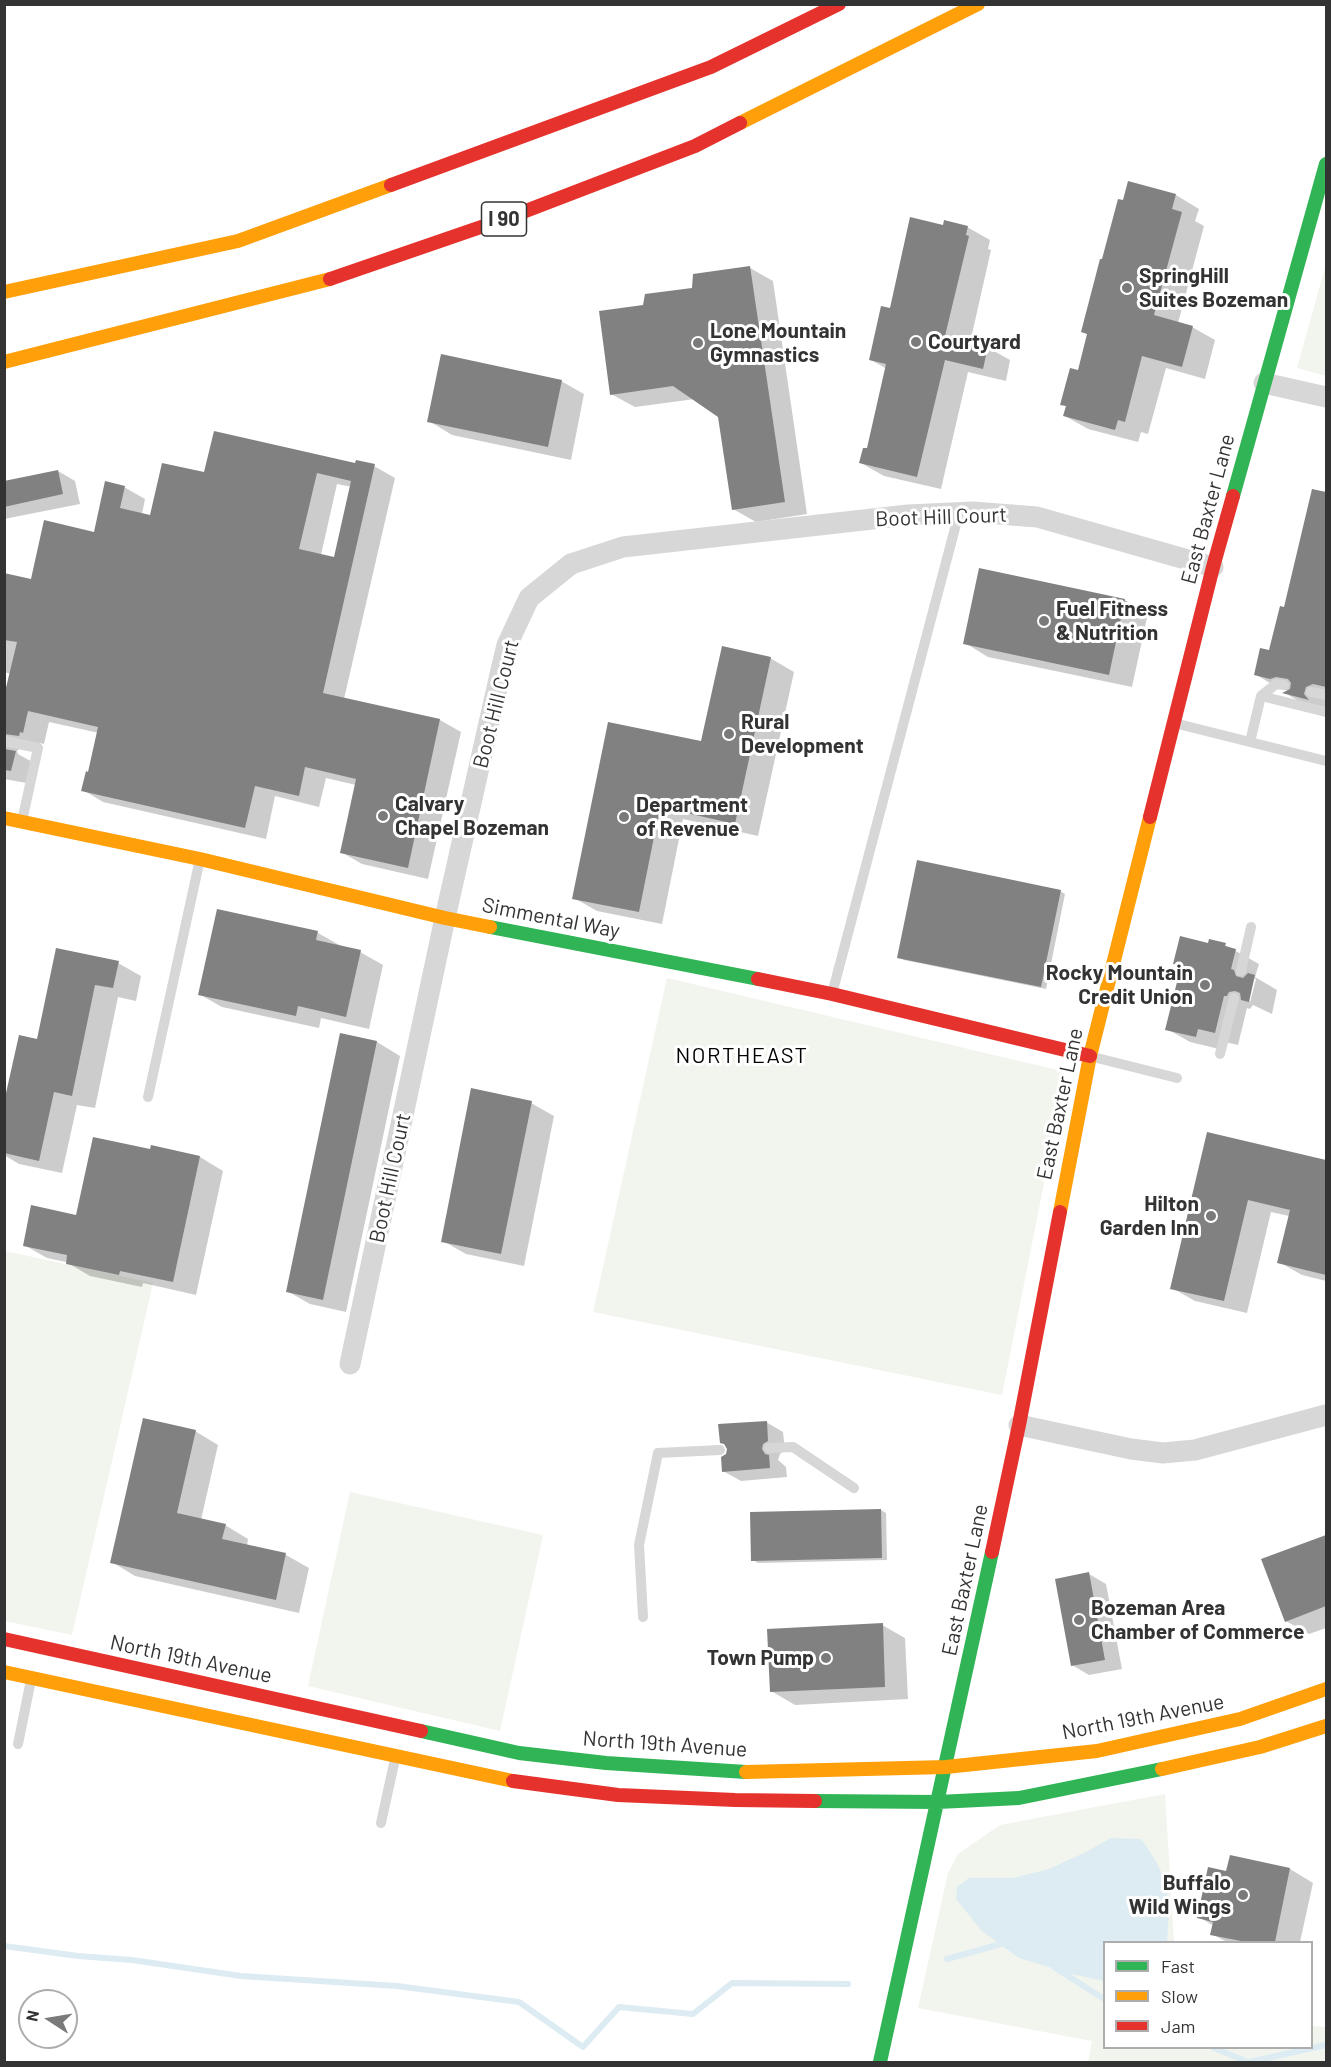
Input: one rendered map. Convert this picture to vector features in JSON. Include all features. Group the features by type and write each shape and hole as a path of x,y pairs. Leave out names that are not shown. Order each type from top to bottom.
{"main road":[{"path":"4,292 238,241 711,67 839,4"},
{"name":"I 90","path":"4,362 337,277 510,217 695,146 978,4"},
{"name":"East Baxter Lane","path":"880,2062 1019,1425 1090,1056 1213,567 1326,164"},
{"name":"Simmental Way","path":"4,818 200,859 446,918 832,994 1090,1056"},
{"name":"North 19th Avenue","path":"4,1639 519,1753 606,1763 734,1772 945,1767 1097,1751 1240,1719 1326,1689"},
{"path":"4,1672 515,1781 618,1795 735,1800 938,1802 1019,1798 1099,1783 1260,1747 1326,1726"}],"street":[{"path":"1264,382 1326,398"},
{"name":"Boot Hill Court","path":"350,1364 507,645 529,598 571,564 623,547 908,514 959,513 1037,517 1213,567"},
{"path":"1019,1425 1131,1449 1164,1453 1195,1450 1326,1415"}],"lane":[{"path":"832,994 959,513"},
{"path":"1250,742 1261,696 1276,684 1284,686"},
{"path":"1311,692 1326,695"},
{"path":"1261,696 1326,712"},
{"path":"1174,723 1326,761"},
{"path":"4,741 38,748 22,821"},
{"path":"148,1097 200,859"},
{"path":"1241,972 1251,927"},
{"path":"1220,1054 1234,998"},
{"path":"1090,1056 1177,1078"},
{"path":"769,1448 793,1447 854,1488"},
{"path":"643,1617 639,1545 658,1453 720,1450"},
{"path":"18,1744 32,1678"},
{"path":"381,1823 395,1755"}],"shaded area":[{"path":"1326,264 1326,376 1297,368"},
{"path":"667,978 1066,1072 1002,1395 593,1312"},
{"path":"5,1251 153,1283 72,1635 5,1621"},
{"path":"350,1492 543,1535 500,1731 308,1686"},
{"path":"1165,1794 1174,1941 1103,1941 1103,2049 1313,2049 1313,2026 1326,2027 1326,2062 1088,2062 1092,2041 918,2008 948,1873 958,1854 1000,1825"},
{"path":"1111,1838 1141,1839 1158,1865 1168,1899 1167,1941 1103,1941 1103,1981 1019,1958 982,1931 956,1899 957,1887 969,1878 1013,1878 1049,1869"}],"building":[{"name":"SpringHill Suites Bozeman","path":"1128,181 1176,194 1172,209 1182,212 1154,315 1193,326 1182,367 1142,356 1125,422 1118,420 1115,430 1063,416 1066,406 1060,405 1070,368 1078,370 1087,334 1081,332 1100,259 1102,259 1118,199 1123,200"},
{"path":"910,217 943,225 944,220 968,226 966,235 969,236 945,336 988,346 983,369 945,360 917,477 859,463 863,448 867,448 886,364 869,360 881,306 890,308"},
{"path":"750,266 785,502 732,510 718,417 673,386 610,395 599,311 643,305 645,294 692,288 693,274"},
{"path":"441,354 562,380 548,447 427,422"},
{"path":"214,431 355,463 356,460 375,464 323,693 440,719 408,868 340,853 356,779 305,767 299,796 255,786 245,828 81,791 86,771 88,772 98,727 28,711 23,733 20,732 19,736 4,734 4,696 17,642 4,640 4,573 31,579 44,520 94,532 105,481 125,486 120,508 150,515 162,463 204,472","holes":["317,473 351,481 334,557 299,549"]},
{"path":"58,470 63,494 4,507 4,481"},
{"path":"1312,489 1326,492 1326,687 1313,684 1306,687 1304,694 1309,700 1282,693 1290,689 1291,683 1288,679 1276,677 1270,679 1254,675 1260,648 1269,650 1280,606 1284,607"},
{"path":"979,568 1125,599 1109,675 963,644"},
{"path":"722,646 771,657 735,824 660,807 639,912 572,899 608,722 701,741"},
{"path":"4,749 16,751 11,771 4,770"},
{"path":"917,860 1061,890 1041,987 897,958"},
{"path":"217,909 318,931 316,940 361,950 346,1017 298,1006 296,1016 198,995"},
{"path":"1180,936 1208,943 1209,939 1226,943 1225,946 1236,949 1231,969 1234,970 1236,976 1243,978 1248,973 1255,975 1249,1002 1241,1000 1240,993 1235,991 1224,996 1215,1033 1198,1029 1196,1037 1165,1030 1181,966 1173,964"},
{"path":"56,948 119,961 113,988 95,985 72,1096 54,1092 39,1161 4,1153 4,1102 19,1035 37,1039"},
{"path":"340,1033 377,1041 323,1300 286,1292"},
{"path":"471,1088 532,1101 501,1254 441,1242"},
{"name":"Hilton Garden Inn","path":"1207,1132 1326,1160 1326,1275 1277,1263 1290,1210 1248,1200 1224,1301 1170,1289"},
{"path":"93,1137 150,1149 151,1145 200,1156 173,1282 120,1271 119,1275 66,1264 67,1255 23,1246 31,1205 76,1215"},
{"path":"143,1418 196,1430 177,1513 226,1524 222,1539 286,1553 276,1600 110,1563"},
{"path":"767,1421 768,1441 763,1444 762,1449 765,1454 769,1455 770,1468 722,1472 721,1457 726,1454 727,1449 724,1444 720,1443 718,1424"},
{"path":"881,1509 882,1558 751,1561 750,1512"},
{"path":"1326,1535 1326,1606 1285,1622 1261,1559"},
{"path":"1089,1572 1105,1660 1071,1666 1055,1579"},
{"name":"Town Pump","path":"883,1623 885,1687 770,1692 767,1629"},
{"name":"Buffalo Wild Wings","path":"1230,1855 1290,1868 1275,1941 1241,1941 1210,1935 1213,1922 1197,1918 1208,1867 1226,1871"}],"waterway":[{"path":"947,1959 1008,1942"},
{"path":"4,1946 78,1956 132,1960 241,1976 397,1986 519,2002 583,2047 619,2007 693,2014 732,1983 848,1984"},
{"path":"1054,1967 1103,1998"},
{"path":"1313,2048 1326,2045"},
{"path":"1216,2049 1248,2062"},
{"path":"1249,2062 1308,2049"}],"traffic: fast":[{"path":"1233,496 1326,164"},
{"path":"490,927 758,979"},
{"path":"880,2062 992,1552"},
{"path":"421,1731 519,1753 606,1763 746,1772"},
{"path":"815,1801 938,1802 1019,1798 1162,1769"}],"traffic: slow":[{"path":"740,123 978,4"},
{"path":"4,292 238,241 391,185"},
{"path":"4,362 330,279"},
{"path":"1060,1212 1090,1056 1150,817"},
{"path":"4,818 200,859 490,927"},
{"path":"4,1672 513,1781"},
{"path":"746,1772 946,1767 1097,1751 1240,1719 1326,1689"},
{"path":"1162,1769 1260,1747 1326,1726"}],"traffic: jam":[{"path":"391,185 711,67 839,4"},
{"path":"330,279 510,217 695,146 740,123"},
{"path":"1150,817 1233,496"},
{"path":"758,979 832,994 1090,1056"},
{"path":"992,1552 1060,1212"},
{"path":"4,1639 421,1731"},
{"path":"513,1781 618,1795 815,1801"}],"place":[{"name":"SpringHill Suites Bozeman","path":"1127,288"},
{"name":"Courtyard","path":"916,342"},
{"name":"Lone Mountain Gymnastics","path":"698,343"},
{"name":"Fuel Fitness & Nutrition","path":"1044,621"},
{"name":"Rural Development","path":"729,734"},
{"name":"Calvary Chapel Bozeman","path":"383,816"},
{"name":"Department of Revenue","path":"624,817"},
{"name":"Rocky Mountain Credit Union","path":"1205,985"},
{"name":"Hilton Garden Inn","path":"1211,1216"},
{"name":"Bozeman Area Chamber of Commerce","path":"1079,1620"},
{"name":"Town Pump","path":"826,1658"},
{"name":"Buffalo Wild Wings","path":"1243,1895"}],"district":[{"name":"NORTHEAST","path":"742,1056"}]}
